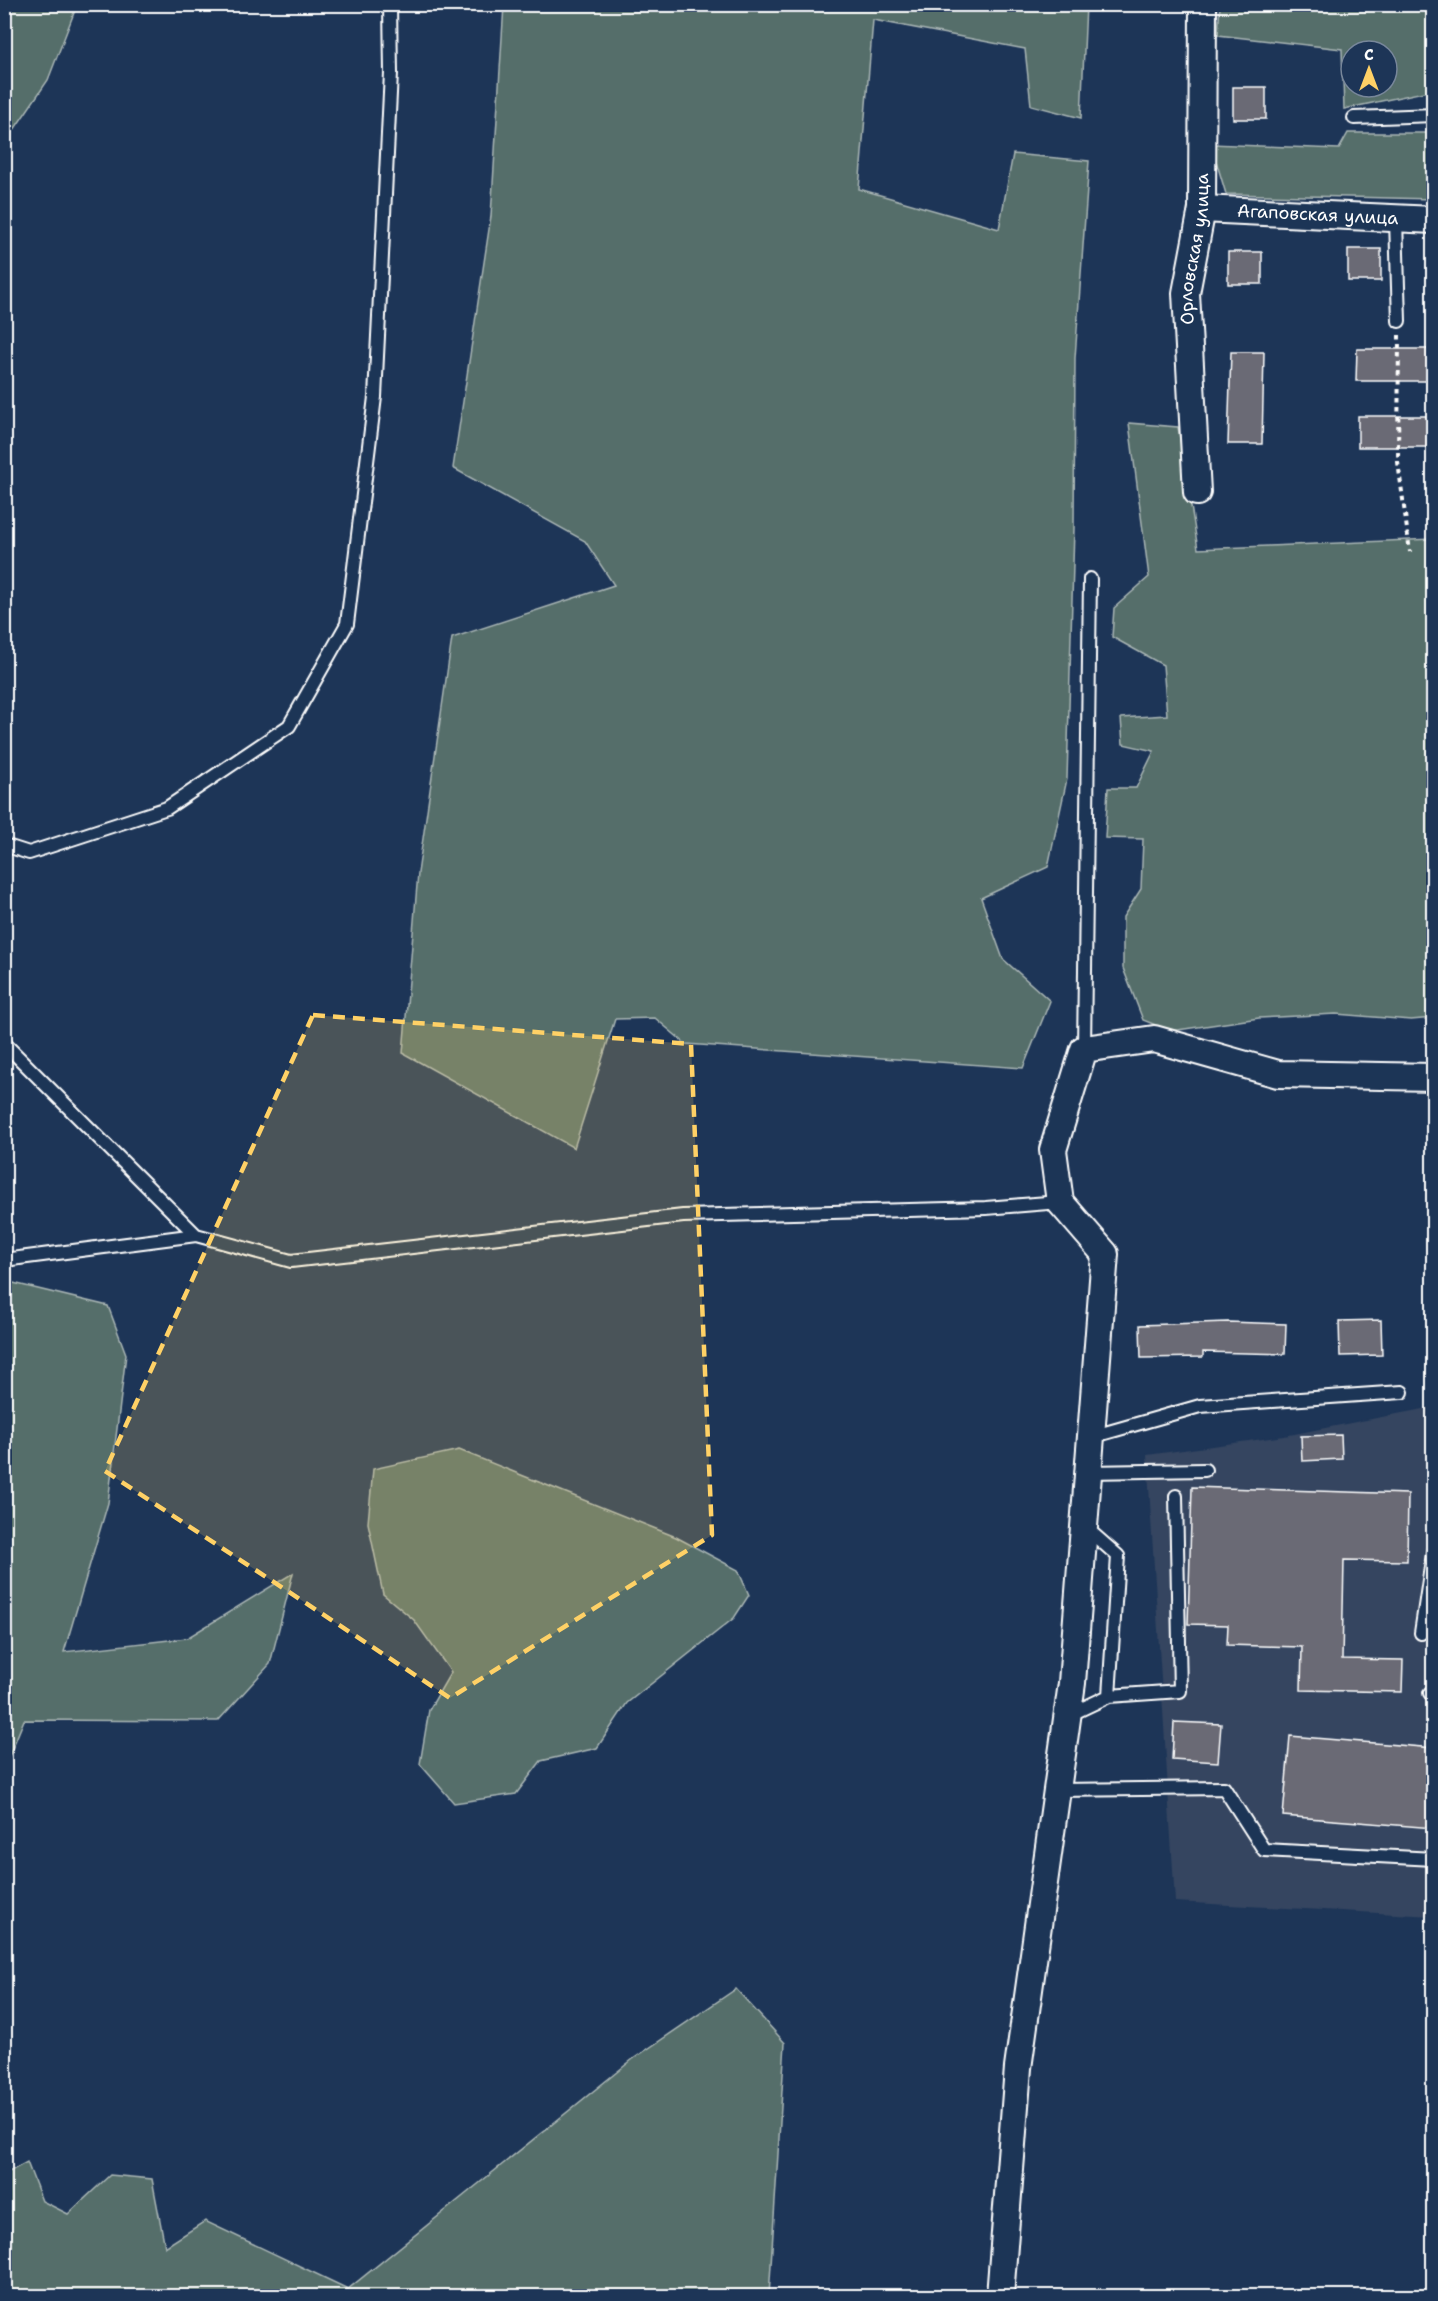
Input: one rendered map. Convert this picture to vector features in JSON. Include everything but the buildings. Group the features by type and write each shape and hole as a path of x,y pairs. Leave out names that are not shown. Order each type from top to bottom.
{"street":[{"name":"Орловская улица","path":"1197,492 1186,293 1202,209 1203,4"},
{"name":"Агаповская улица","path":"1202,209 1434,220"},
{"path":"1000,2296 1018,2068 1068,1716 1105,1254 1060,1202 1053,1150 1084,1049 1154,1039 1278,1074 1431,1080"}],"lane":[{"path":"4,845 29,853 167,807 289,726 347,624 375,396 391,73 390,4"},
{"path":"1354,118 1434,115"},
{"path":"1396,219 1399,321"},
{"path":"1084,1049 1090,579"},
{"path":"4,1043 196,1235"},
{"path":"4,1260 196,1235 291,1262 683,1216 986,1208 1060,1202"},
{"path":"1090,1437 1200,1406 1402,1392"},
{"path":"1088,1472 1205,1470"},
{"path":"1068,1716 1109,1696 1180,1691 1176,1496"},
{"path":"1084,1525 1118,1556 1109,1696"},
{"path":"1421,1633 1434,1547"},
{"path":"1058,1790 1224,1788 1264,1850 1434,1859"}],"path":[{"path":"1399,321 1398,462 1410,552"}],"highlighted area":[{"path":"313,1015 691,1044 712,1535 450,1698 105,1471"}],"shaded area":[{"path":"1433,1407 1433,1916 1175,1902 1147,1455 1284,1436"}],"green space":[{"path":"5,4 77,5 48,80 5,143"},
{"path":"504,5 1086,5 1081,118 1031,105 1025,49 873,20 859,189 999,229 1013,154 1089,161 1075,358 1074,528 1067,779 1048,867 981,898 1003,959 1050,1001 1023,1068 686,1044 655,1018 615,1019 574,1148 403,1053 418,873 452,638 614,585 585,541 453,468 491,216"},
{"path":"1220,5 1433,5 1433,90 1399,97 1399,39 1339,39 1339,49 1218,35"},
{"path":"1344,99 1391,99 1344,109"},
{"path":"1348,133 1433,133 1433,199 1226,194 1211,144 1339,149"},
{"path":"1129,423 1178,427 1198,549 1433,539 1433,1018 1411,1020 1336,1014 1259,1018 1171,1031 1143,1020 1123,968 1123,917 1141,889 1143,839 1105,838 1108,788 1136,788 1154,751 1123,744 1121,718 1167,715 1163,665 1112,637 1114,608 1149,577"},
{"path":"5,1281 108,1306 126,1354 108,1503 64,1652 187,1638 293,1573 270,1664 218,1721 24,1720 5,1766"},
{"path":"459,1450 676,1537 738,1570 749,1595 734,1618 627,1703 597,1748 541,1761 516,1794 454,1803 420,1764 429,1710 451,1672 414,1620 383,1594 368,1523 373,1469"},
{"path":"736,1989 785,2043 769,2296 5,2296 5,2174 27,2162 42,2201 68,2214 110,2175 152,2179 165,2247 205,2221 348,2289 633,2059"}]}
